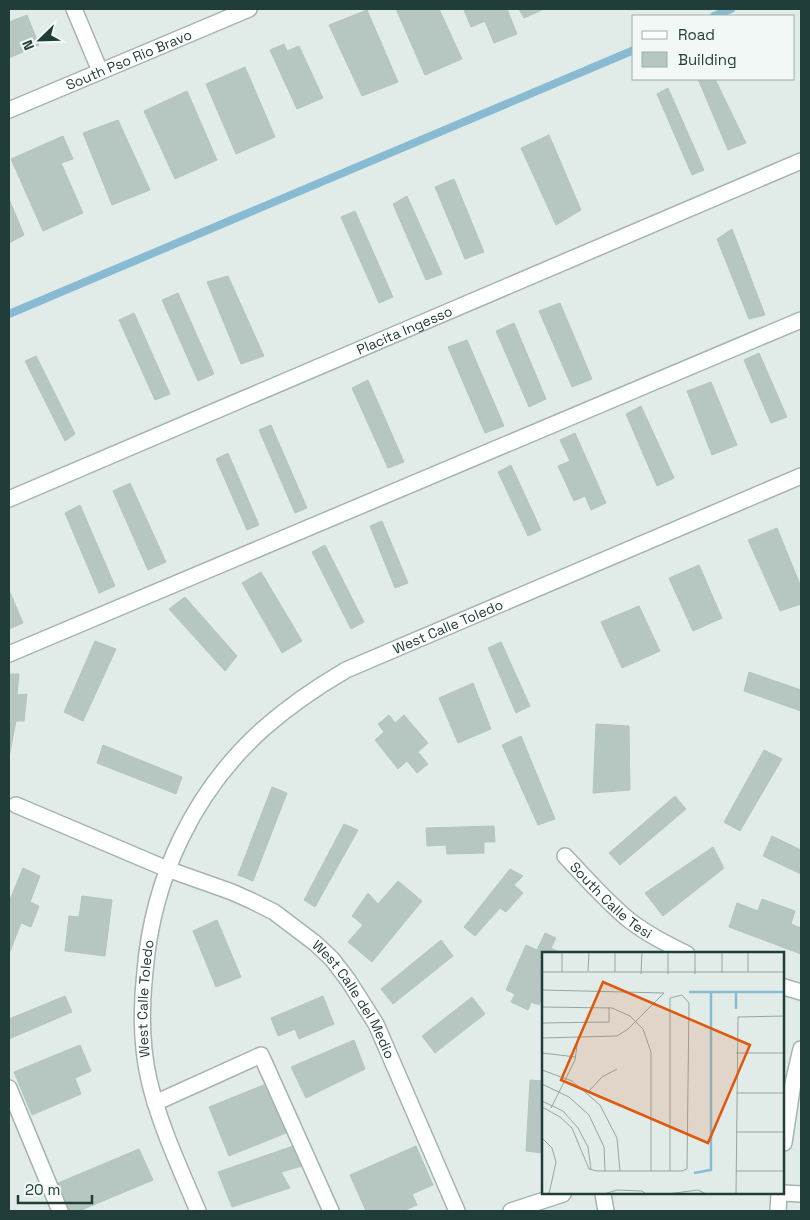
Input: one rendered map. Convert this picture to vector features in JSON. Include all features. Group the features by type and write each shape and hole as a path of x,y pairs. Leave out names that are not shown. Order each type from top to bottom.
{"street":[{"path":"74,9 100,71"},
{"name":"South Pso Rio Bravo","path":"9,110 249,9"},
{"name":"Placita Ingesso","path":"9,498 801,161"},
{"path":"9,654 801,320"},
{"name":"West Calle Toledo","path":"198,1211 169,1142 155,1103 149,1079 144,1049 143,989 151,925 167,869 185,830 204,798 239,753 269,724 316,688 346,670 801,476"},
{"path":"12,803 167,869"},
{"name":"South Calle Tesi","path":"565,856 612,906 630,921 683,952"},
{"name":"West Calle del Medio","path":"167,869 232,892 267,908 295,927 332,959 363,1001 376,1024 457,1211"},
{"path":"785,987 801,992"},
{"path":"785,1136 793,1083 801,1048"},
{"path":"155,1103 262,1055 330,1211"},
{"path":"9,1088 60,1211"},
{"path":"785,1193 801,1194"},
{"path":"511,1211 560,1195"},
{"path":"603,1195 606,1211"},
{"path":"778,1211 779,1195"}],"building":[{"path":"396,9 439,9 462,59 425,75"},
{"path":"507,9 517,34 494,43 485,21 471,27 464,10"},
{"path":"519,9 544,9 524,18"},
{"path":"367,10 398,82 362,96 329,25"},
{"path":"27,15 39,45 9,58 9,22"},
{"path":"284,44 287,51 299,46 323,98 297,109 270,50"},
{"path":"245,67 275,137 236,154 206,84"},
{"path":"698,80 715,80 746,143 728,150"},
{"path":"668,88 704,170 692,175 657,94"},
{"path":"187,91 217,160 175,179 144,111"},
{"path":"118,120 150,190 112,205 83,133"},
{"path":"549,135 581,210 556,225 521,148"},
{"path":"63,136 73,159 61,163 83,213 43,231 11,159"},
{"path":"454,179 484,252 465,259 435,187"},
{"path":"407,196 442,274 426,280 393,204"},
{"path":"9,199 24,235 9,243"},
{"path":"355,211 393,297 379,303 341,217"},
{"path":"732,229 765,315 749,319 717,239"},
{"path":"228,276 264,356 241,364 207,282"},
{"path":"178,293 214,374 198,381 162,300"},
{"path":"560,303 592,379 572,387 539,311"},
{"path":"134,313 170,394 155,400 119,320"},
{"path":"514,323 546,399 529,407 496,331"},
{"path":"467,340 504,426 485,433 448,347"},
{"path":"759,353 787,417 771,423 744,360"},
{"path":"36,356 75,434 65,441 25,361"},
{"path":"368,380 404,462 388,468 352,388"},
{"path":"711,382 737,445 712,455 687,391"},
{"path":"641,406 674,478 657,486 626,414"},
{"path":"271,425 307,508 295,513 259,430"},
{"path":"575,433 606,503 591,510 585,496 574,501 558,466 570,461 560,440"},
{"path":"228,453 259,525 247,530 216,459"},
{"path":"511,465 541,530 528,536 498,472"},
{"path":"130,483 166,562 148,570 113,491"},
{"path":"80,505 115,586 99,593 65,513"},
{"path":"382,521 408,583 395,588 370,526"},
{"path":"777,528 801,587 801,604 780,611 748,540"},
{"path":"325,545 364,622 351,629 312,552"},
{"path":"699,565 722,618 693,631 669,578"},
{"path":"261,572 302,641 282,653 242,583"},
{"path":"9,590 23,623 9,629"},
{"path":"185,597 237,656 225,671 169,609"},
{"path":"639,606 660,651 622,668 601,622"},
{"path":"95,641 116,649 83,721 64,712"},
{"path":"501,642 530,706 516,713 488,648"},
{"path":"749,672 801,690 801,711 744,691"},
{"path":"9,674 19,674 17,695 27,694 24,721 16,721 9,757"},
{"path":"473,683 491,729 458,743 439,698"},
{"path":"389,715 395,723 404,715 428,743 418,752 428,764 417,773 407,761 398,769 375,740 384,732 378,724"},
{"path":"596,724 629,726 630,790 593,793"},
{"path":"521,736 555,819 538,825 502,745"},
{"path":"103,745 182,777 176,794 97,763"},
{"path":"764,750 782,759 740,831 724,822"},
{"path":"272,787 287,793 253,881 238,875"},
{"path":"675,796 686,809 620,865 609,853"},
{"path":"344,824 358,830 315,907 304,900"},
{"path":"494,826 495,842 484,842 484,853 447,854 446,845 427,846 426,828"},
{"path":"772,836 801,850 801,874 763,856"},
{"path":"713,847 724,868 663,916 645,893"},
{"path":"23,868 40,876 30,902 39,906 31,927 21,923 9,954 9,902"},
{"path":"510,869 523,876 514,885 523,893 506,912 500,908 475,936 464,927"},
{"path":"398,881 422,901 372,962 348,942 363,925 352,916 368,893 378,904"},
{"path":"82,896 112,900 105,956 65,951 69,916 79,917"},
{"path":"762,899 795,911 791,924 801,928 801,954 729,927 737,903 758,911"},
{"path":"217,920 241,977 216,987 193,931"},
{"path":"545,933 556,938 551,948 559,952 542,952 542,998 539,1005 531,1002 528,1010 511,1002 515,994 506,990 526,945 537,950"},
{"path":"441,940 453,956 393,1004 381,989"},
{"path":"65,996 72,1012 9,1039 9,1019"},
{"path":"323,996 334,1024 299,1039 295,1029 278,1036 271,1018"},
{"path":"472,997 485,1014 435,1053 422,1036"},
{"path":"354,1040 365,1069 306,1098 291,1067"},
{"path":"80,1045 91,1071 75,1078 81,1094 32,1115 14,1072"},
{"path":"530,1080 542,1081 542,1153 526,1151"},
{"path":"266,1084 286,1133 229,1156 209,1107"},
{"path":"293,1146 302,1166 281,1172 290,1188 232,1207 218,1172"},
{"path":"416,1146 433,1185 412,1194 417,1205 403,1211 366,1211 350,1175"},
{"path":"139,1149 153,1180 79,1211 70,1211 58,1183"}],"waterway":[{"path":"716,15 731,9"},
{"path":"9,314 632,51"}]}
